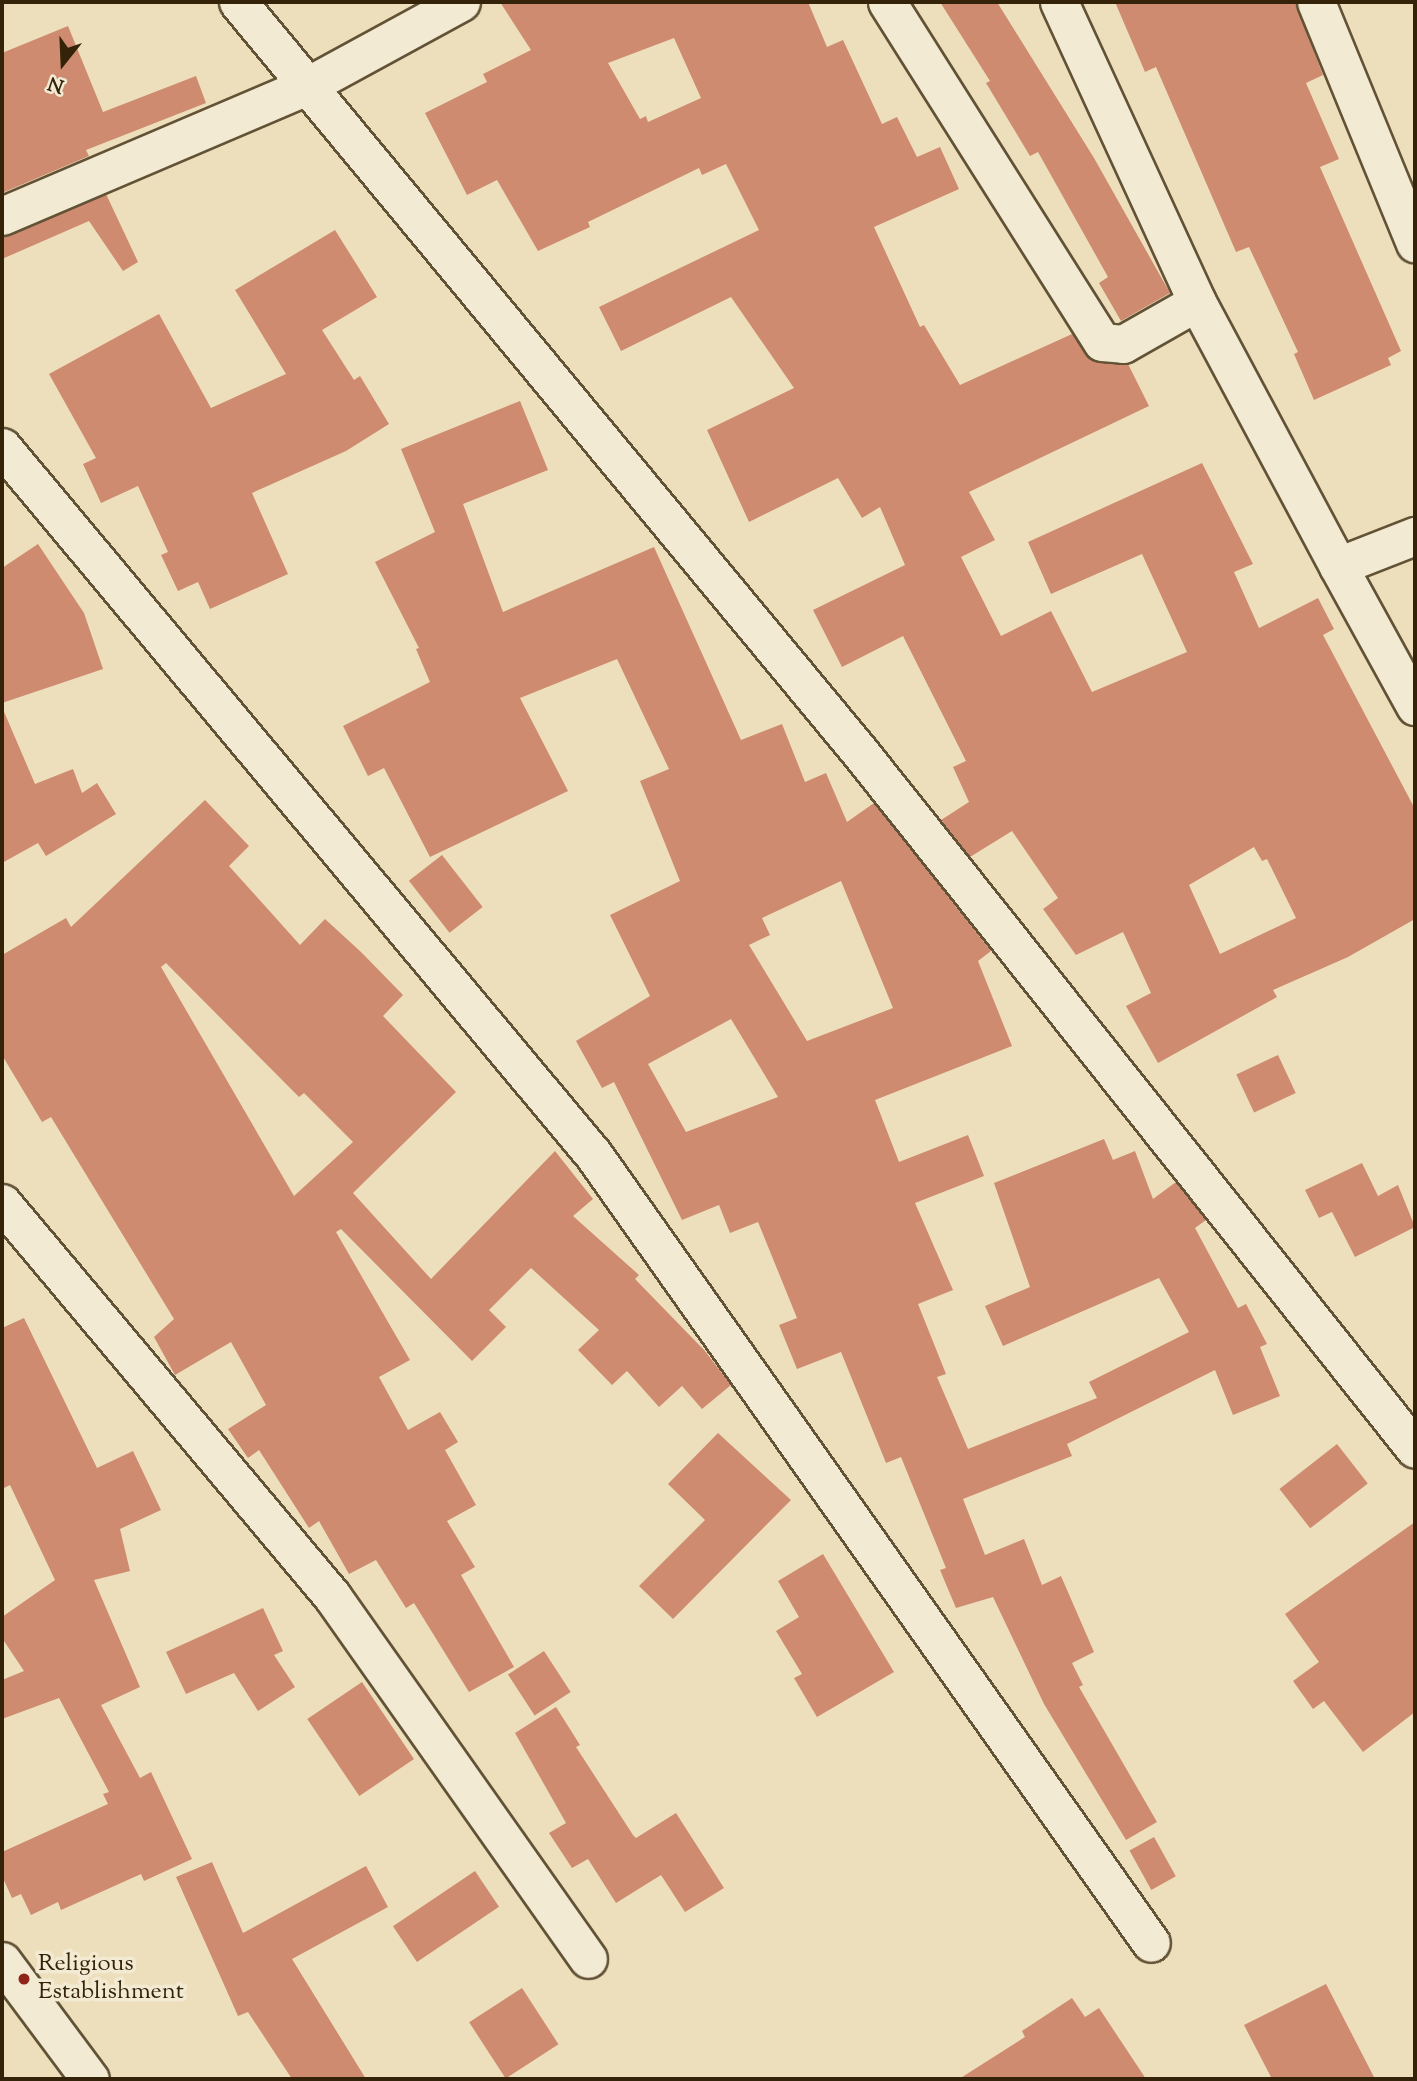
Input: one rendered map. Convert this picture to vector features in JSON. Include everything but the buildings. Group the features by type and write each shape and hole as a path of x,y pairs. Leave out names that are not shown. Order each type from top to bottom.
{"street":[{"path":"238,2 850,741 1415,1449"},
{"path":"2,216 309,85 461,2"},
{"path":"887,2 1102,342 1123,344 1197,302"},
{"path":"1059,2 1197,302 1415,706"},
{"path":"1316,2 1415,243"},
{"path":"2,447 593,1154 1151,1943"},
{"path":"1338,566 1415,536"},
{"path":"2,1203 332,1596 587,1959"},
{"path":"2,1961 90,2079"}],"place":[{"name":"Religious Establishment","path":"24,1979"}]}
